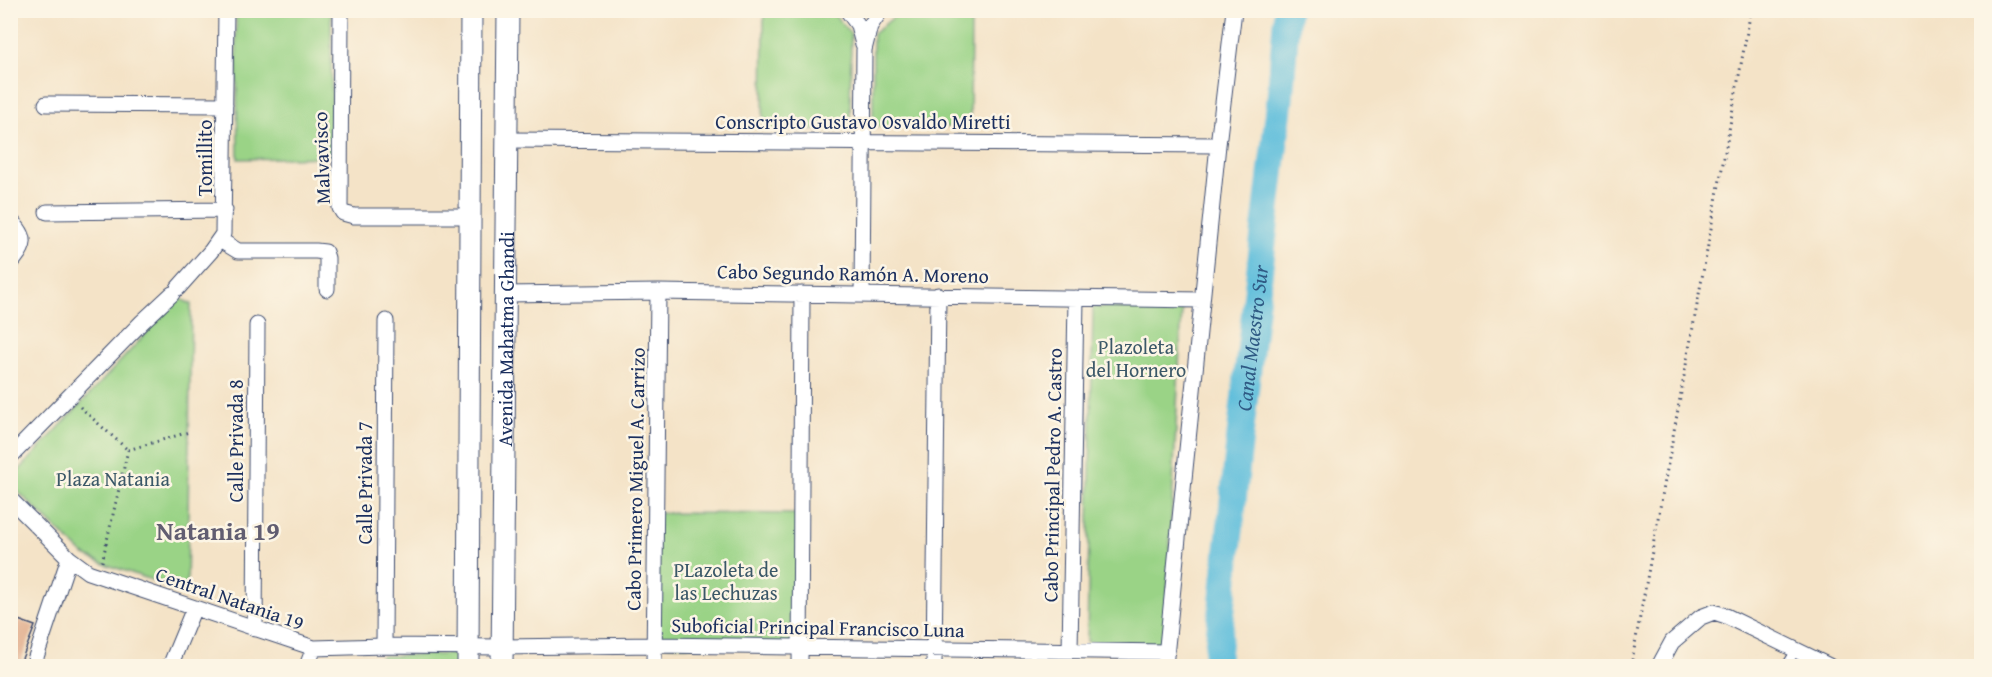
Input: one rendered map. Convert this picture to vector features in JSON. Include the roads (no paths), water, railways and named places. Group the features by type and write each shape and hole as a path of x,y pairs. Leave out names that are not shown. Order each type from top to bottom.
{"main road":[{"name":"Avenida Mahatma Ghandi","path":"468,657 471,10"},
{"name":"Avenida Mahatma Ghandi","path":"502,657 508,10"}],"street":[{"name":"Tomillito","path":"220,240 223,234 225,210 226,10"},
{"name":"Malvavisco","path":"341,10 339,203 343,213 354,216 470,216"},
{"path":"847,10 864,14 879,10"},
{"path":"847,10 858,25 864,50"},
{"path":"862,294 864,50 870,26 879,10"},
{"path":"1166,659 1218,145 1234,10"},
{"path":"46,105 225,105"},
{"name":"Conscripto Gustavo Osvaldo Miretti","path":"507,140 1218,145"},
{"path":"47,212 225,210"},
{"path":"10,220 18,227 24,243 19,255 10,264"},
{"path":"10,457 68,396 175,291 220,240 238,251 316,250 325,252 327,288"},
{"name":"Cabo Segundo Ramón A. Moreno","path":"504,294 658,291 1202,300"},
{"name":"Cabo Primero Miguel A. Carrizo","path":"654,666 658,291"},
{"path":"800,666 802,294"},
{"path":"934,666 938,295"},
{"name":"Cabo Principal Pedro A. Castro","path":"1070,651 1076,298"},
{"name":"Calle Privada 7","path":"384,646 386,321"},
{"name":"Calle Privada 8","path":"255,629 257,325"},
{"name":"Central Natania 19","path":"10,499 69,558 88,572 99,576 314,648 384,646 468,657"},
{"path":"33,666 69,558"},
{"path":"170,666 194,608"},
{"path":"1659,666 1672,642 1701,617 1714,612 1829,666"},
{"name":"Suboficial Principal Francisco Luna","path":"468,657 502,657 654,645 1070,651 1166,659"},
{"path":"307,666 314,648"}],"lane":[{"path":"1786,666 1797,650"}],"waterway":[{"name":"Canal Maestro Sur","path":"1216,666 1238,453 1280,99 1287,10"}],"district":[{"name":"Natania 19","path":"218,530"}],"park label":[{"name":"Plazoleta del Hornero","path":"1136,358"},
{"name":"Plaza Natania","path":"113,478"},
{"name":"PLazoleta de las Lechuzas","path":"726,580"}]}
